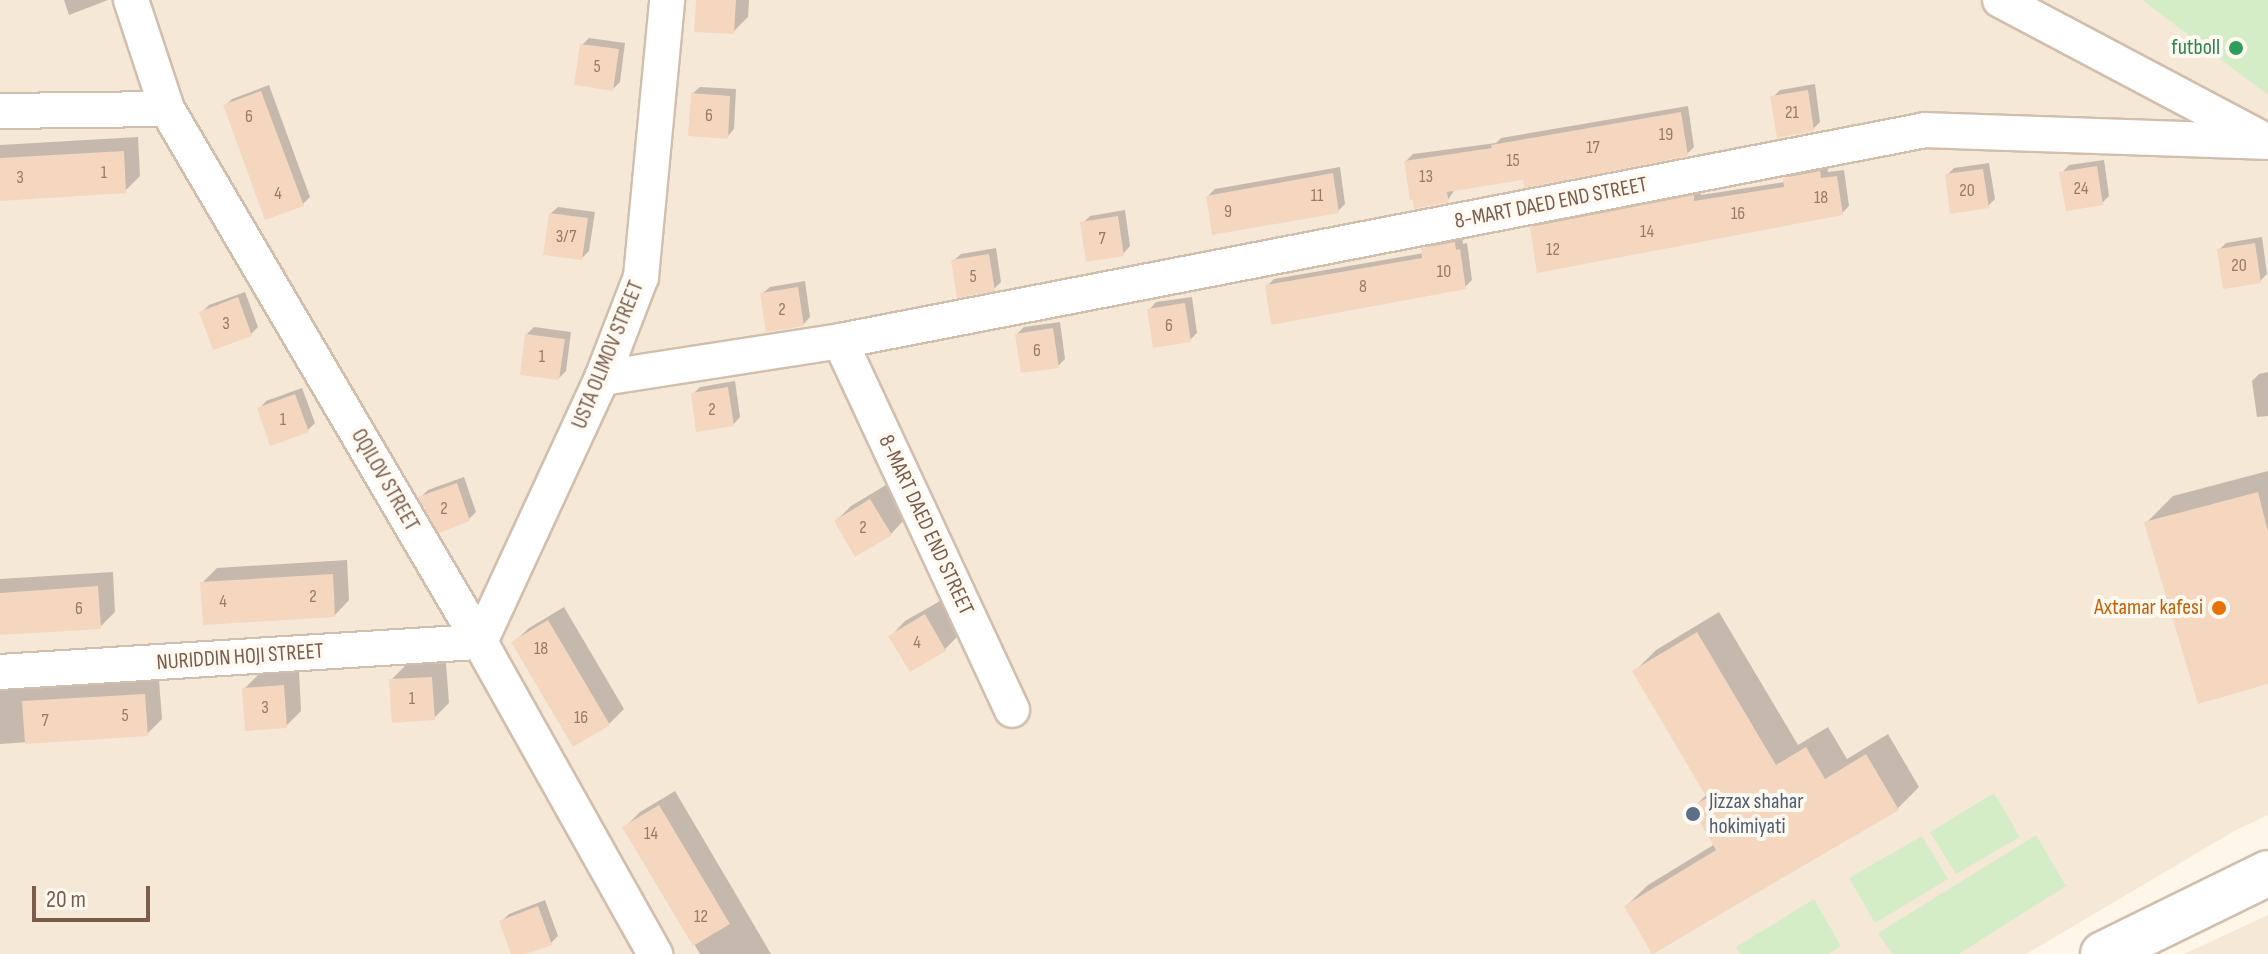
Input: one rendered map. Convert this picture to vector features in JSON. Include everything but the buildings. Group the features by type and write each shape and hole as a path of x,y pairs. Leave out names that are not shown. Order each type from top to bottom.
{"main road":[{"path":"2103,954 2268,873"}],"street":[{"name":"OQILOV STREET","path":"131,0 167,109 480,642 645,951"},
{"name":"USTA OLIMOV STREET","path":"480,642 602,378 641,277 667,0"},
{"path":"2000,0 2268,142"},
{"path":"0,111 167,109"},
{"name":"8-MART DAED END STREET","path":"602,378 840,341 1925,130 2268,142"},
{"name":"8-MART DAED END STREET","path":"840,341 1012,710"},
{"name":"NURIDDIN HOJI STREET","path":"0,672 480,642"}],"shaded area":[{"path":"0,0 2268,0 2268,815 2236,830 2026,954 0,954"},
{"path":"2268,915 2268,954 2184,954"}],"green space":[{"name":"futboll","path":"2142,0 2268,0 2268,95"},
{"path":"1994,793 2020,837 1956,874 1930,832"},
{"path":"2036,835 2066,886 1959,954 1892,954 1878,933"},
{"path":"1922,836 1948,879 1875,923 1849,878"},
{"path":"1814,899 1841,946 1828,954 1740,954 1736,947"}],"place":[{"name":"futboll","path":"2236,48"},
{"name":"Axtamar kafesi","path":"2219,608"},
{"name":"Jizzax shahar hokimiyati","path":"1693,814"}]}
